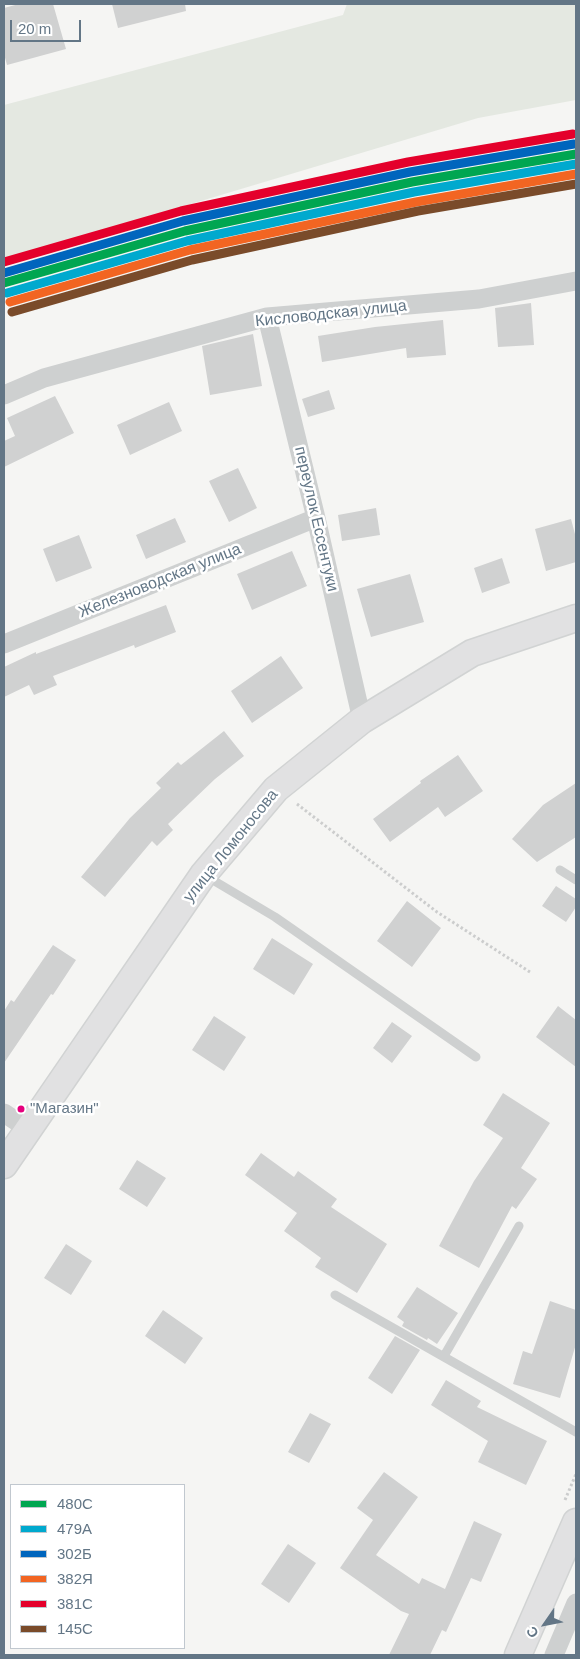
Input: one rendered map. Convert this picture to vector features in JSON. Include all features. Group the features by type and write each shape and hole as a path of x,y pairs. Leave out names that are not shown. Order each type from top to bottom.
{"main road":[{"name":"улица Ломоносова","path":"4,1165 203,875 276,789 362,720 472,653 576,618"},
{"path":"518,1655 576,1522"}],"street":[{"name":"Кисловодская улица","path":"4,395 44,378 267,318 479,299 576,281"},
{"name":"переулок Ессентуки","path":"267,318 316,518 362,720"},
{"name":"Железноводская улица","path":"4,644 316,518"},
{"path":"4,1113 28,1129"},
{"path":"554,1655 576,1603"}],"lane":[{"path":"560,870 576,880"},
{"path":"203,875 275,917 476,1057"},
{"path":"444,1356 519,1226"},
{"path":"335,1295 576,1432"}],"path":[{"path":"276,789 437,912 530,972"}],"shaded area":[{"path":"347,4 576,4 576,100 478,118 4,260 4,105 343,15"}],"building":[{"path":"19,4 53,4 66,49 7,65 4,54 4,8"},
{"path":"112,4 185,4 186,11 118,28"},
{"path":"531,303 534,345 498,347 495,308"},
{"path":"443,320 446,355 407,358 406,348 322,362 318,336 375,327"},
{"path":"253,334 262,386 210,395 202,346"},
{"path":"329,390 335,409 308,417 302,399"},
{"path":"55,396 74,433 4,467 4,441 15,436 7,418"},
{"path":"169,402 182,431 130,455 117,425"},
{"path":"238,468 257,508 229,522 209,481"},
{"path":"376,508 380,535 342,541 338,515"},
{"path":"175,518 186,542 146,559 136,535"},
{"path":"571,519 576,538 576,562 546,571 535,529"},
{"path":"79,535 92,568 56,582 43,549"},
{"path":"292,551 307,586 252,610 237,574"},
{"path":"502,558 510,583 482,593 474,568"},
{"path":"410,574 424,622 371,637 357,589"},
{"path":"166,605 176,632 135,648 134,645 53,676 57,685 34,695 29,685 4,697 4,667 36,652 36,654"},
{"path":"281,656 303,688 252,723 231,691"},
{"path":"224,731 244,756 215,779 168,824 173,830 157,846 152,841 105,897 81,877 130,818 161,788 156,783 178,762 181,765"},
{"path":"458,755 483,791 445,817 438,807 390,842 373,819 421,783 420,781"},
{"path":"576,783 576,837 537,862 512,839 543,805"},
{"path":"556,886 576,899 576,907 566,922 542,906"},
{"path":"407,901 441,928 412,967 377,941"},
{"path":"272,938 313,964 294,995 253,969"},
{"path":"53,945 76,960 4,1063 4,1011 11,1000 14,1002"},
{"path":"558,1006 576,1020 576,1067 536,1037"},
{"path":"214,1016 246,1037 224,1071 192,1050"},
{"path":"392,1022 412,1036 392,1063 373,1048"},
{"path":"503,1093 550,1123 521,1168 537,1179 516,1209 512,1206 479,1268 439,1246 474,1181 503,1138 483,1125"},
{"path":"261,1153 294,1177 298,1171 337,1199 331,1207 387,1244 357,1293 315,1267 321,1258 284,1231 297,1213 245,1175"},
{"path":"137,1160 166,1178 147,1207 119,1189"},
{"path":"66,1244 92,1261 71,1295 44,1278"},
{"path":"417,1287 458,1313 437,1344 402,1326 404,1322 397,1317"},
{"path":"550,1301 576,1310 576,1344 560,1398 513,1384 523,1351 532,1354"},
{"path":"163,1310 203,1338 185,1364 145,1336"},
{"path":"395,1336 420,1350 392,1394 368,1378"},
{"path":"446,1380 481,1401 477,1407 547,1441 526,1485 478,1462 488,1441 431,1405"},
{"path":"310,1413 331,1424 309,1463 288,1452"},
{"path":"384,1472 418,1497 376,1555 419,1584 422,1578 445,1589 474,1521 502,1534 481,1582 471,1578 446,1632 442,1630 430,1655 389,1655 409,1614 401,1611 340,1568 373,1520 357,1508"},
{"path":"288,1544 316,1563 289,1603 261,1584"}],"transit line":[{"name":"381С","path":"4,262 181,211 408,162 573,134"},
{"name":"302Б","path":"4,273 183,221 410,172 574,144"},
{"name":"480С","path":"4,283 185,231 412,182 576,154"},
{"name":"479А","path":"7,293 187,241 414,192 576,164"},
{"name":"382Я","path":"10,302 190,250 416,202 576,174"},
{"name":"145С","path":"12,312 192,260 418,211 576,184"}],"place":[{"name":"\"Магазин\"","path":"21,1109"}]}
